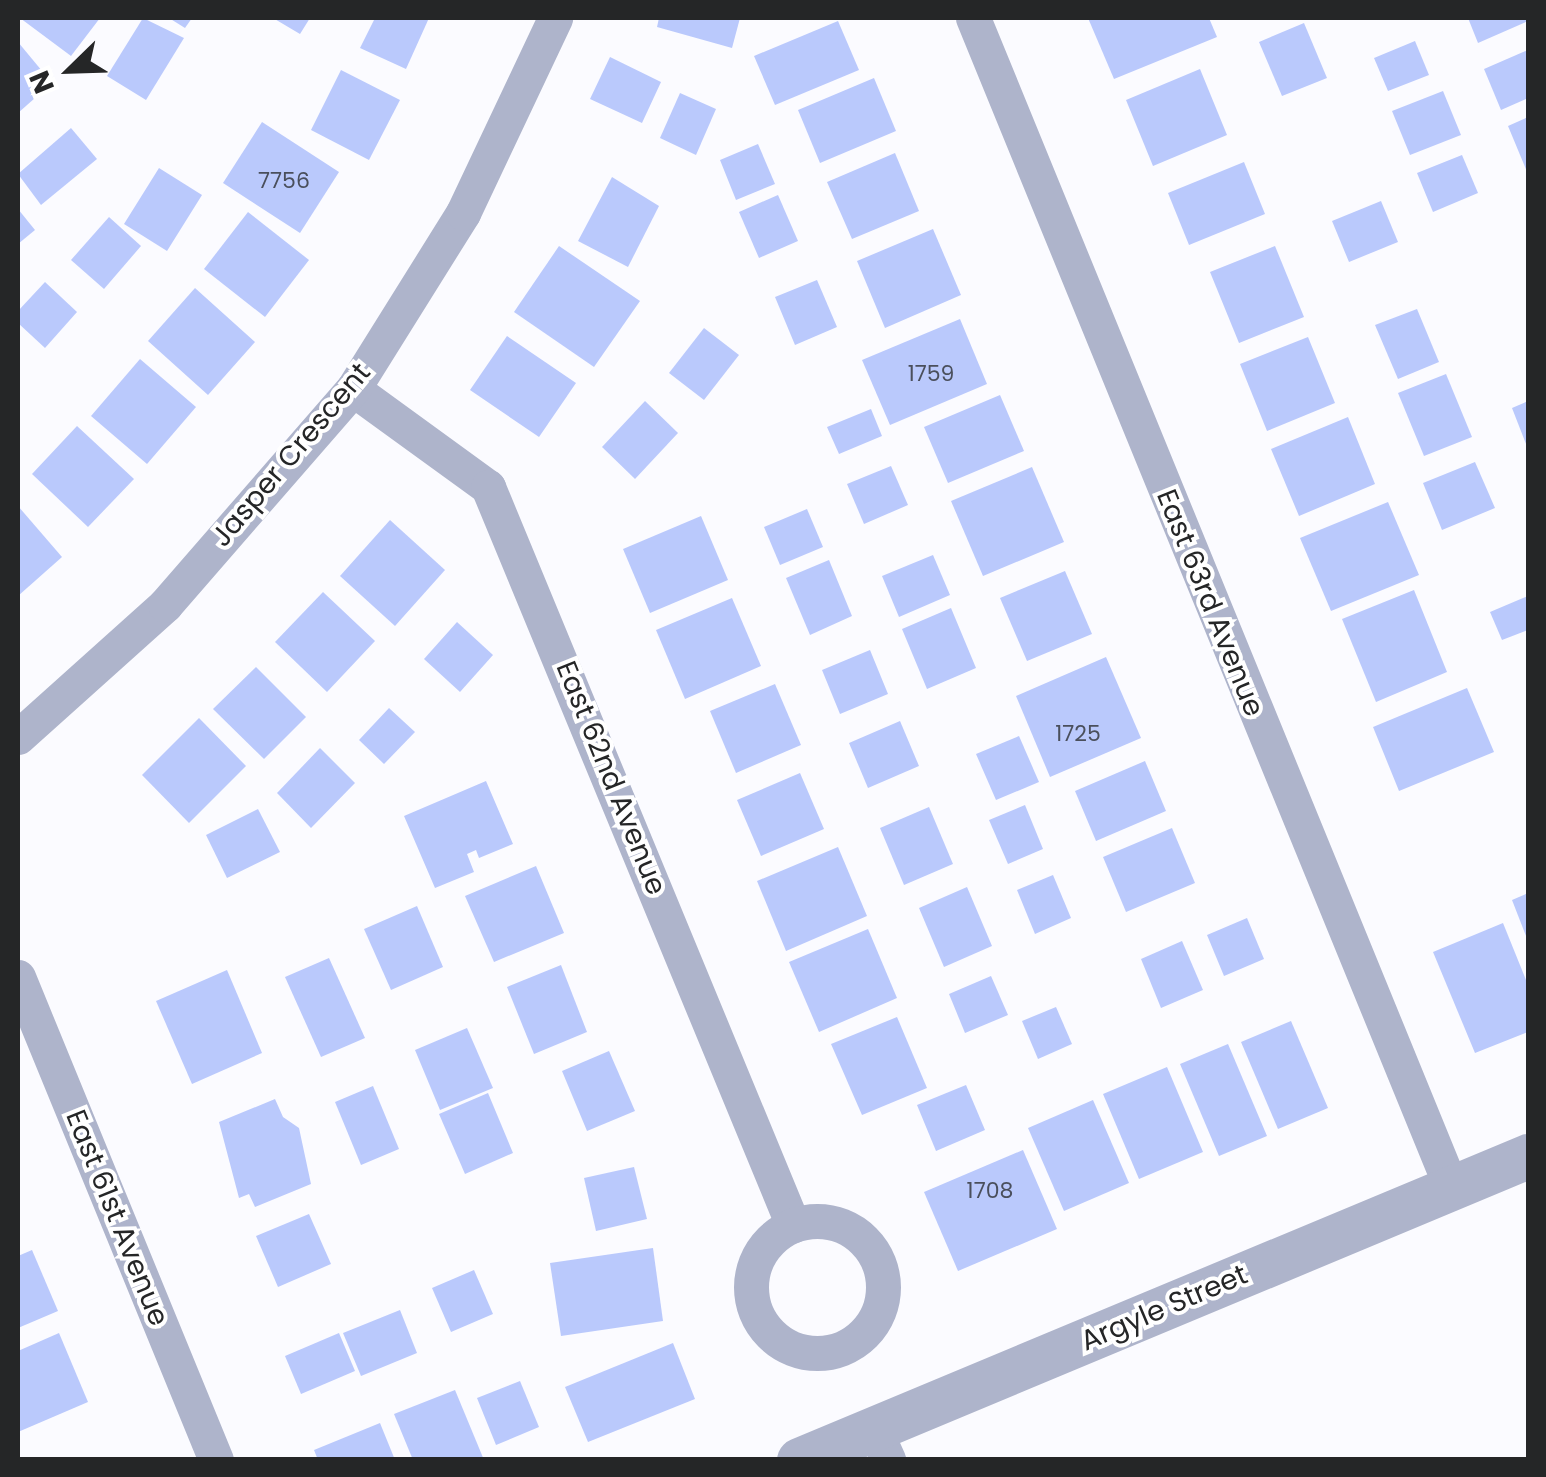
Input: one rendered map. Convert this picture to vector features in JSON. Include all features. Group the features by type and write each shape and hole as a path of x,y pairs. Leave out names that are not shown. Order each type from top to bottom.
{"street":[{"name":"Jasper Crescent","path":"18,736 165,606 353,389 464,213 555,18"},
{"name":"East 63rd Avenue","path":"974,18 1451,1187"},
{"name":"East 62nd Avenue","path":"353,389 488,488 793,1225"},
{"name":"East 61st Avenue","path":"18,977 216,1460"},
{"name":"Argyle Street","path":"799,1460 881,1444 1528,1156"}],"building":[{"path":"20,18 100,18 71,56"},
{"path":"143,18 184,38 146,100 107,76"},
{"path":"169,18 192,18 185,28"},
{"path":"273,18 310,18 300,34"},
{"path":"375,18 429,18 406,69 360,48"},
{"path":"659,18 740,18 732,48 657,27"},
{"path":"1088,18 1209,18 1217,37 1114,79"},
{"path":"1468,18 1528,18 1528,21 1478,43"},
{"path":"838,21 859,70 775,105 754,56"},
{"path":"1304,23 1327,78 1282,96 1259,42"},
{"path":"1415,41 1429,75 1388,91 1374,58"},
{"path":"18,42 52,83 18,113"},
{"path":"1528,50 1528,98 1501,110 1484,69"},
{"path":"610,57 661,82 642,123 590,99"},
{"path":"1200,69 1227,135 1153,166 1126,100"},
{"path":"341,70 400,100 369,160 311,130"},
{"path":"874,78 896,131 820,163 798,110"},
{"path":"1443,91 1461,135 1410,155 1392,111"},
{"path":"680,93 716,109 696,155 660,138"},
{"path":"1528,117 1528,174 1508,126"},
{"path":"262,122 339,172 300,233 223,183"},
{"path":"71,128 97,159 41,205 18,174"},
{"path":"758,144 775,184 736,200 720,160"},
{"path":"895,153 919,211 852,239 827,182"},
{"path":"1462,155 1478,193 1433,212 1417,173"},
{"path":"1244,162 1265,214 1189,245 1168,193"},
{"path":"159,168 202,195 167,251 124,224"},
{"path":"612,177 659,206 628,267 578,241"},
{"path":"778,195 798,241 759,258 739,212"},
{"path":"1381,201 1398,242 1349,262 1332,221"},
{"path":"18,209 35,230 18,244"},
{"path":"248,212 309,260 265,317 204,269"},
{"path":"109,217 141,246 104,289 71,260"},
{"path":"933,229 961,295 885,328 857,261"},
{"path":"559,246 640,301 594,367 514,312"},
{"path":"1275,246 1304,317 1239,343 1210,272"},
{"path":"817,280 837,327 795,345 775,297"},
{"path":"45,282 77,312 45,348 18,323 18,311"},
{"path":"195,288 255,342 208,395 148,341"},
{"path":"1417,309 1439,362 1398,379 1375,325"},
{"path":"960,319 987,384 890,425 862,360"},
{"path":"704,328 739,355 704,400 669,373"},
{"path":"507,336 576,383 539,437 470,390"},
{"path":"1308,337 1335,403 1267,431 1240,364"},
{"path":"140,359 196,407 147,464 91,416"},
{"path":"1446,374 1472,437 1424,456 1398,393"},
{"path":"1000,395 1024,451 948,483 924,427"},
{"path":"645,401 678,433 635,479 602,447"},
{"path":"1528,401 1528,449 1512,408"},
{"path":"871,409 882,436 839,454 827,427"},
{"path":"1348,417 1375,484 1299,516 1271,449"},
{"path":"77,426 134,479 88,527 32,474"},
{"path":"1475,462 1495,508 1442,530 1423,483"},
{"path":"891,466 908,505 864,524 847,484"},
{"path":"1032,467 1064,542 983,576 951,501"},
{"path":"1388,502 1419,575 1331,611 1300,538"},
{"path":"18,506 62,557 18,596"},
{"path":"807,509 823,547 780,565 764,527"},
{"path":"701,516 728,580 650,613 623,549"},
{"path":"390,520 445,570 395,626 340,576"},
{"path":"933,555 950,595 899,617 882,576"},
{"path":"829,560 852,616 810,635 786,578"},
{"path":"1065,571 1092,634 1027,661 1000,598"},
{"path":"1414,590 1447,672 1376,702 1342,619"},
{"path":"323,592 375,641 327,692 275,642"},
{"path":"1528,596 1528,630 1502,640 1490,612"},
{"path":"732,598 761,666 685,699 656,630"},
{"path":"951,608 976,668 927,689 902,629"},
{"path":"457,622 493,655 460,692 424,659"},
{"path":"870,650 888,694 840,714 822,670"},
{"path":"1106,657 1141,738 1050,777 1016,696"},
{"path":"256,667 306,717 264,759 213,709"},
{"path":"775,684 801,745 736,773 710,711"},
{"path":"1467,688 1494,752 1399,791 1373,727"},
{"path":"389,708 415,732 384,764 359,740"},
{"path":"199,718 246,766 189,823 142,775"},
{"path":"900,721 919,766 868,788 849,743"},
{"path":"1019,736 1039,782 996,800 976,754"},
{"path":"320,748 355,783 311,828 277,793"},
{"path":"1145,761 1166,811 1096,841 1075,791"},
{"path":"800,773 824,829 761,856 737,800"},
{"path":"486,781 513,844 479,858 476,850 467,854 474,872 435,888 404,816"},
{"path":"1025,805 1043,849 1008,864 989,820"},
{"path":"929,807 953,864 904,885 880,828"},
{"path":"258,809 280,852 227,878 206,835"},
{"path":"1172,828 1195,883 1126,912 1103,857"},
{"path":"838,847 867,916 786,951 757,881"},
{"path":"536,866 564,933 494,962 465,896"},
{"path":"1053,875 1071,918 1035,934 1017,890"},
{"path":"967,887 992,946 944,967 919,908"},
{"path":"1528,893 1528,941 1512,900"},
{"path":"417,906 443,967 391,990 364,929"},
{"path":"1247,918 1264,959 1224,976 1207,935"},
{"path":"1503,923 1528,985 1528,1032 1475,1053 1433,952"},
{"path":"868,929 897,998 819,1032 789,962"},
{"path":"1182,941 1203,990 1161,1008 1141,959"},
{"path":"329,958 365,1038 321,1057 285,977"},
{"path":"561,965 587,1032 534,1054 507,987"},
{"path":"227,970 262,1053 192,1084 156,1001"},
{"path":"991,976 1008,1015 965,1033 949,994"},
{"path":"1056,1007 1072,1044 1038,1059 1022,1021"},
{"path":"897,1017 927,1088 862,1115 831,1044"},
{"path":"1291,1021 1328,1108 1278,1129 1241,1042"},
{"path":"467,1028 493,1088 440,1110 415,1050"},
{"path":"1228,1044 1267,1136 1219,1156 1180,1064"},
{"path":"609,1051 635,1111 587,1131 562,1071"},
{"path":"1167,1067 1203,1152 1139,1179 1103,1094"},
{"path":"966,1085 985,1130 936,1151 917,1105"},
{"path":"373,1086 399,1149 361,1165 335,1102"},
{"path":"488,1093 513,1153 465,1174 439,1114"},
{"path":"275,1099 283,1117 299,1128 311,1184 255,1207 249,1194 239,1198 219,1122"},
{"path":"1093,1100 1129,1183 1064,1211 1028,1128"},
{"path":"1023,1150 1057,1229 958,1271 924,1192"},
{"path":"634,1167 647,1219 596,1231 584,1178"},
{"path":"309,1214 331,1264 278,1287 256,1236"},
{"path":"653,1248 663,1321 561,1336 550,1263"},
{"path":"32,1250 58,1311 18,1328 18,1256"},
{"path":"474,1270 493,1314 451,1332 432,1288"},
{"path":"400,1310 417,1353 361,1376 343,1333"},
{"path":"59,1333 88,1402 18,1432 18,1351"},
{"path":"339,1333 355,1371 301,1394 285,1356"},
{"path":"673,1343 695,1399 588,1442 565,1387"},
{"path":"520,1381 539,1427 496,1445 477,1398"},
{"path":"455,1390 484,1460 413,1460 394,1414"},
{"path":"380,1423 395,1460 318,1460 314,1450"}]}
